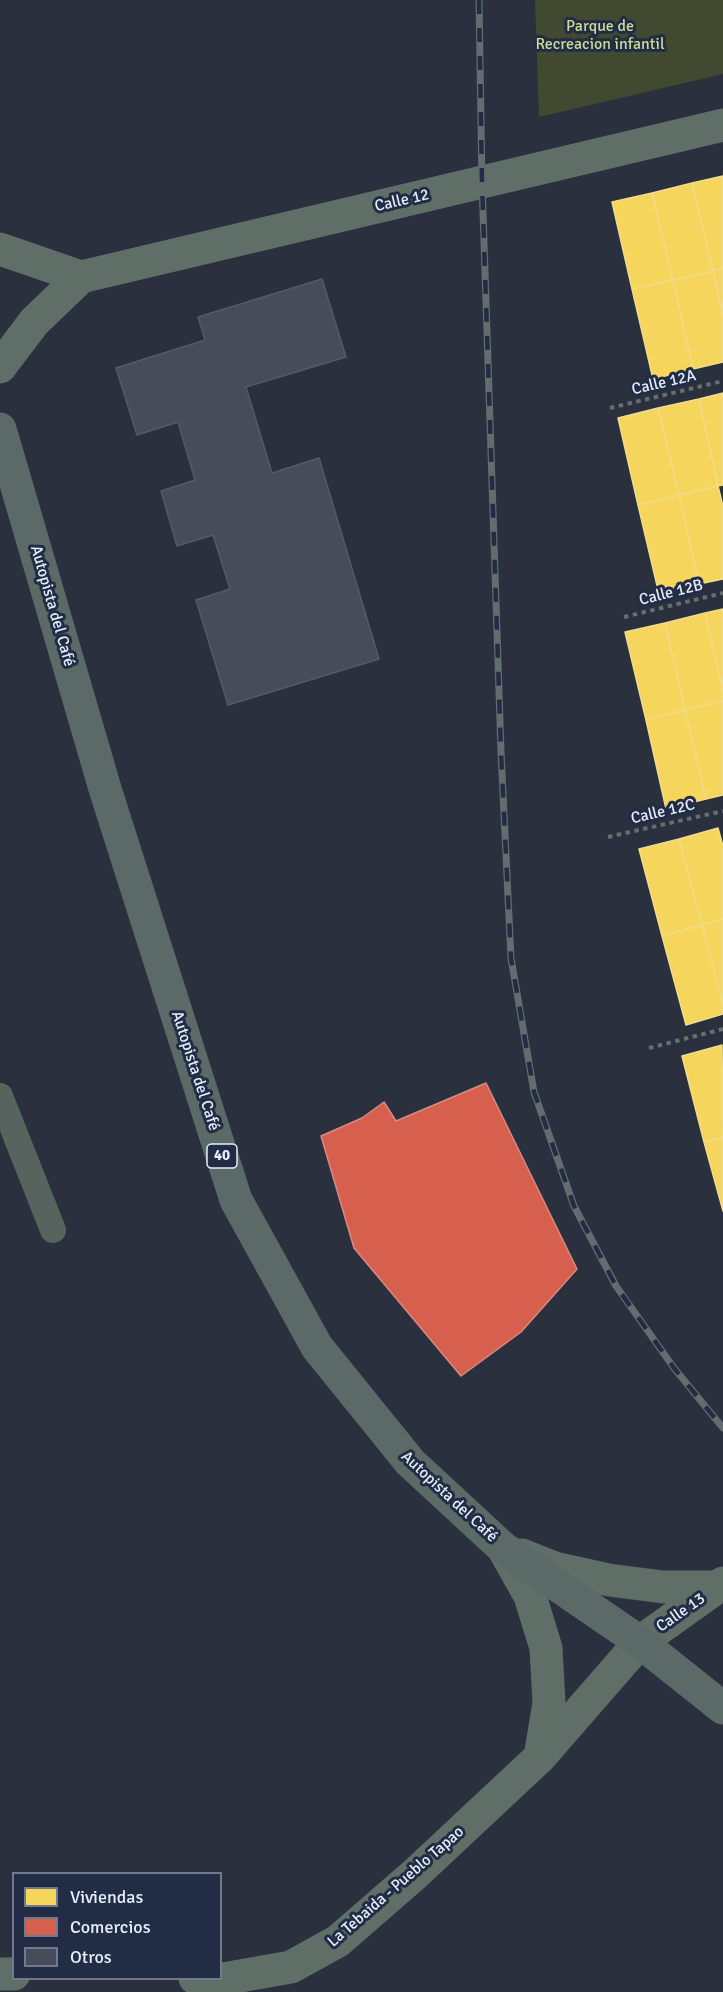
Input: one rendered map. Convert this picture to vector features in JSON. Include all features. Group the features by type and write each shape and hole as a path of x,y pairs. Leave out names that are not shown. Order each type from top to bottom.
{"highway":[{"name":"Autopista del Café","path":"0,429 106,792 236,1200 317,1347 410,1462 503,1548 640,1642 723,1708"}],"main road":[{"name":"Calle 12","path":"0,367 34,322 81,278 723,125"},
{"path":"0,249 81,278"},
{"path":"503,1548 555,1568 609,1581 663,1587 720,1585"},
{"path":"503,1548 530,1596 546,1648 549,1703 540,1757"},
{"name":"Calle 13","path":"540,1757 640,1642 720,1585"},
{"name":"La Tebaida - Pueblo Tapao","path":"222,1979 291,1967 338,1941 415,1874 540,1757"}],"lane":[{"path":"0,1096 53,1230"}],"path":[{"name":"Calle 12A","path":"610,408 723,381"},
{"name":"Calle 12B","path":"624,617 723,593"},
{"name":"Calle 12C","path":"608,837 723,811"},
{"path":"649,1048 723,1029"}],"green space":[{"name":"Parque de Recreacion infantil","path":"535,0 723,0 723,74 539,117"}],"building: Viviendas":[{"path":"723,176 723,268 713,271 692,183"},
{"path":"692,183 713,271 673,280 652,193"},
{"path":"652,193 673,280 632,289 612,202"},
{"path":"723,268 723,315 713,271"},
{"path":"713,271 723,315 723,362 693,369 673,280"},
{"path":"673,280 693,369 653,379 632,289"},
{"path":"723,393 723,485 718,486 699,399"},
{"path":"699,399 718,486 679,495 658,408"},
{"path":"658,408 679,495 638,505 618,418"},
{"path":"718,486 723,506 723,579 699,584 679,495"},
{"path":"679,495 699,584 659,594 638,505"},
{"path":"723,609 723,691 705,613"},
{"path":"705,613 723,691 723,701 685,710 665,623"},
{"path":"665,623 685,710 646,720 625,632"},
{"path":"723,701 723,795 706,799 685,710"},
{"path":"685,710 706,799 666,809 646,720"},
{"path":"718,828 723,846 723,919 702,925 679,839"},
{"path":"679,839 702,925 662,936 639,849"},
{"path":"723,919 723,1005 702,925"},
{"path":"702,925 723,1005 723,1014 686,1025 662,936"},
{"path":"722,1045 723,1137 704,1142 682,1056"},
{"path":"723,1137 723,1211 704,1142"}],"building: Comercios":[{"path":"486,1083 577,1269 521,1332 461,1376 354,1248 321,1136 362,1118 384,1102 396,1121"}],"building: Otros":[{"path":"322,279 346,357 246,387 272,473 319,458 379,659 228,705 196,600 230,589 213,535 177,546 161,491 195,480 178,422 137,435 116,368 205,340 198,317"}],"railway":[{"path":"479,0 482,182 501,752 511,958 534,1092 574,1206 616,1286 674,1368 723,1428"}]}
